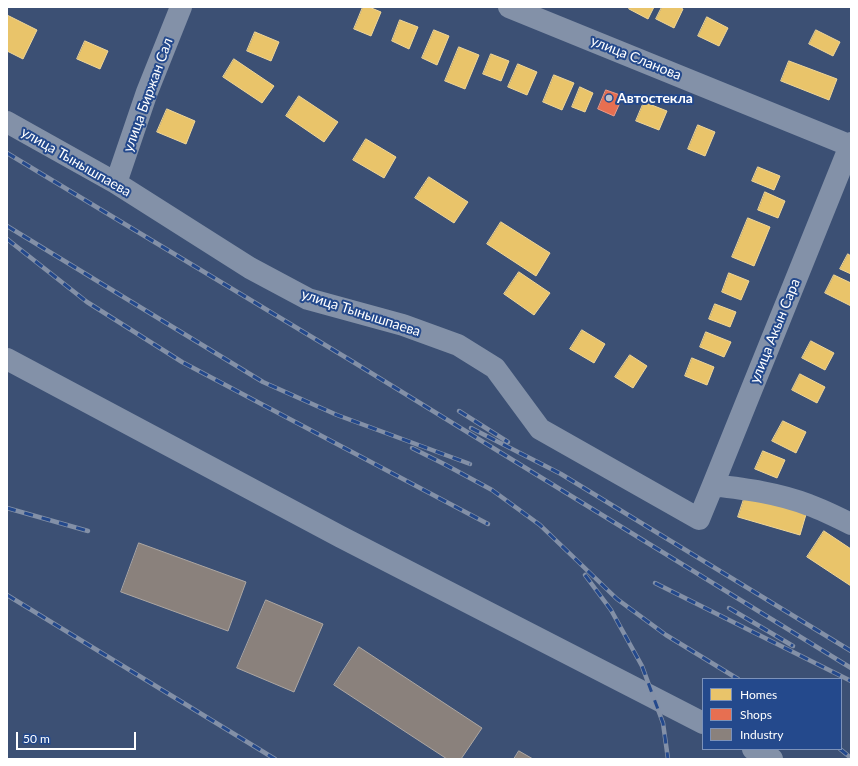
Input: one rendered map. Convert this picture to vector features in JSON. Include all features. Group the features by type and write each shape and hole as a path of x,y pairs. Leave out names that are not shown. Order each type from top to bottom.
{"street":[{"name":"улица Биржан Сал","path":"116,183 147,92 181,7"},
{"name":"улица Сланова","path":"509,7 851,145"},
{"name":"улица Тынышпаева","path":"7,122 116,183 250,268 308,299 402,324 458,345 495,368 540,430 698,519"},
{"name":"улица Акын Сара","path":"698,519 851,145"},
{"path":"7,359 340,537 702,722"},
{"path":"713,485 763,492 785,498 809,505 851,524"},
{"path":"755,750 772,759"}],"building: Homes":[{"path":"363,7 369,7 381,12 371,36 354,29"},
{"path":"630,7 654,7 648,19 629,9"},
{"path":"662,7 679,7 683,9 674,28 656,19"},
{"path":"7,15 37,30 23,59 7,51"},
{"path":"707,17 728,28 719,46 698,36"},
{"path":"400,20 418,27 409,49 392,41"},
{"path":"434,30 449,36 437,65 422,58"},
{"path":"816,30 840,42 833,56 809,44"},
{"path":"255,32 279,42 271,61 247,51"},
{"path":"85,41 108,51 100,69 77,59"},
{"path":"459,47 479,55 465,89 445,81"},
{"path":"491,54 509,61 501,81 483,74"},
{"path":"234,59 274,86 262,103 223,77"},
{"path":"789,61 837,79 829,100 781,81"},
{"path":"518,64 537,72 527,95 508,87"},
{"path":"554,75 574,83 562,110 543,102"},
{"path":"580,87 593,93 585,112 572,107"},
{"path":"299,96 338,122 324,142 286,116"},
{"path":"644,102 667,111 659,130 636,121"},
{"path":"167,109 195,121 186,144 157,132"},
{"path":"698,125 715,132 705,156 688,149"},
{"path":"366,139 396,157 384,178 353,160"},
{"path":"758,167 780,176 774,190 752,181"},
{"path":"429,177 468,202 454,223 415,198"},
{"path":"765,192 785,201 778,218 758,210"},
{"path":"748,218 770,227 754,266 732,257"},
{"path":"501,222 550,253 536,276 487,244"},
{"path":"848,254 851,256 851,274 840,269"},
{"path":"519,272 550,293 534,315 504,294"},
{"path":"729,273 749,281 741,300 722,292"},
{"path":"834,275 851,283 851,306 825,293"},
{"path":"715,304 736,312 730,327 709,319"},
{"path":"582,330 605,344 594,363 570,349"},
{"path":"706,332 731,342 724,357 700,347"},
{"path":"811,341 834,353 825,370 802,358"},
{"path":"630,355 647,366 633,388 615,377"},
{"path":"692,358 714,367 707,385 685,376"},
{"path":"800,374 825,387 817,403 792,390"},
{"path":"783,421 806,432 796,453 772,441"},
{"path":"763,451 785,460 777,478 755,469"},
{"path":"746,493 807,511 800,535 738,517"},
{"path":"824,531 851,549 851,586 807,557"}],"building: Shops":[{"path":"606,90 623,96 614,116 598,109"}],"building: Industry":[{"path":"139,543 246,582 228,631 121,592"},
{"path":"266,600 323,624 294,692 237,668"},
{"path":"359,647 482,728 461,759 447,759 334,685"},
{"path":"519,751 533,759 514,759"}],"railway":[{"path":"7,153 350,360 851,668"},
{"path":"7,226 263,382 337,415 470,464"},
{"path":"7,239 87,302 182,362 488,524"},
{"path":"459,411 508,442"},
{"path":"471,428 561,474 851,651"},
{"path":"412,448 492,490 540,525 617,599 666,635 736,678"},
{"path":"7,508 88,531"},
{"path":"585,575 611,610 642,666 663,723 668,759"},
{"path":"655,583 851,681"},
{"path":"7,595 275,759"},
{"path":"729,608 793,646"},
{"path":"841,750 851,758"}],"place":[{"name":"Автостекла","path":"609,98"}]}
